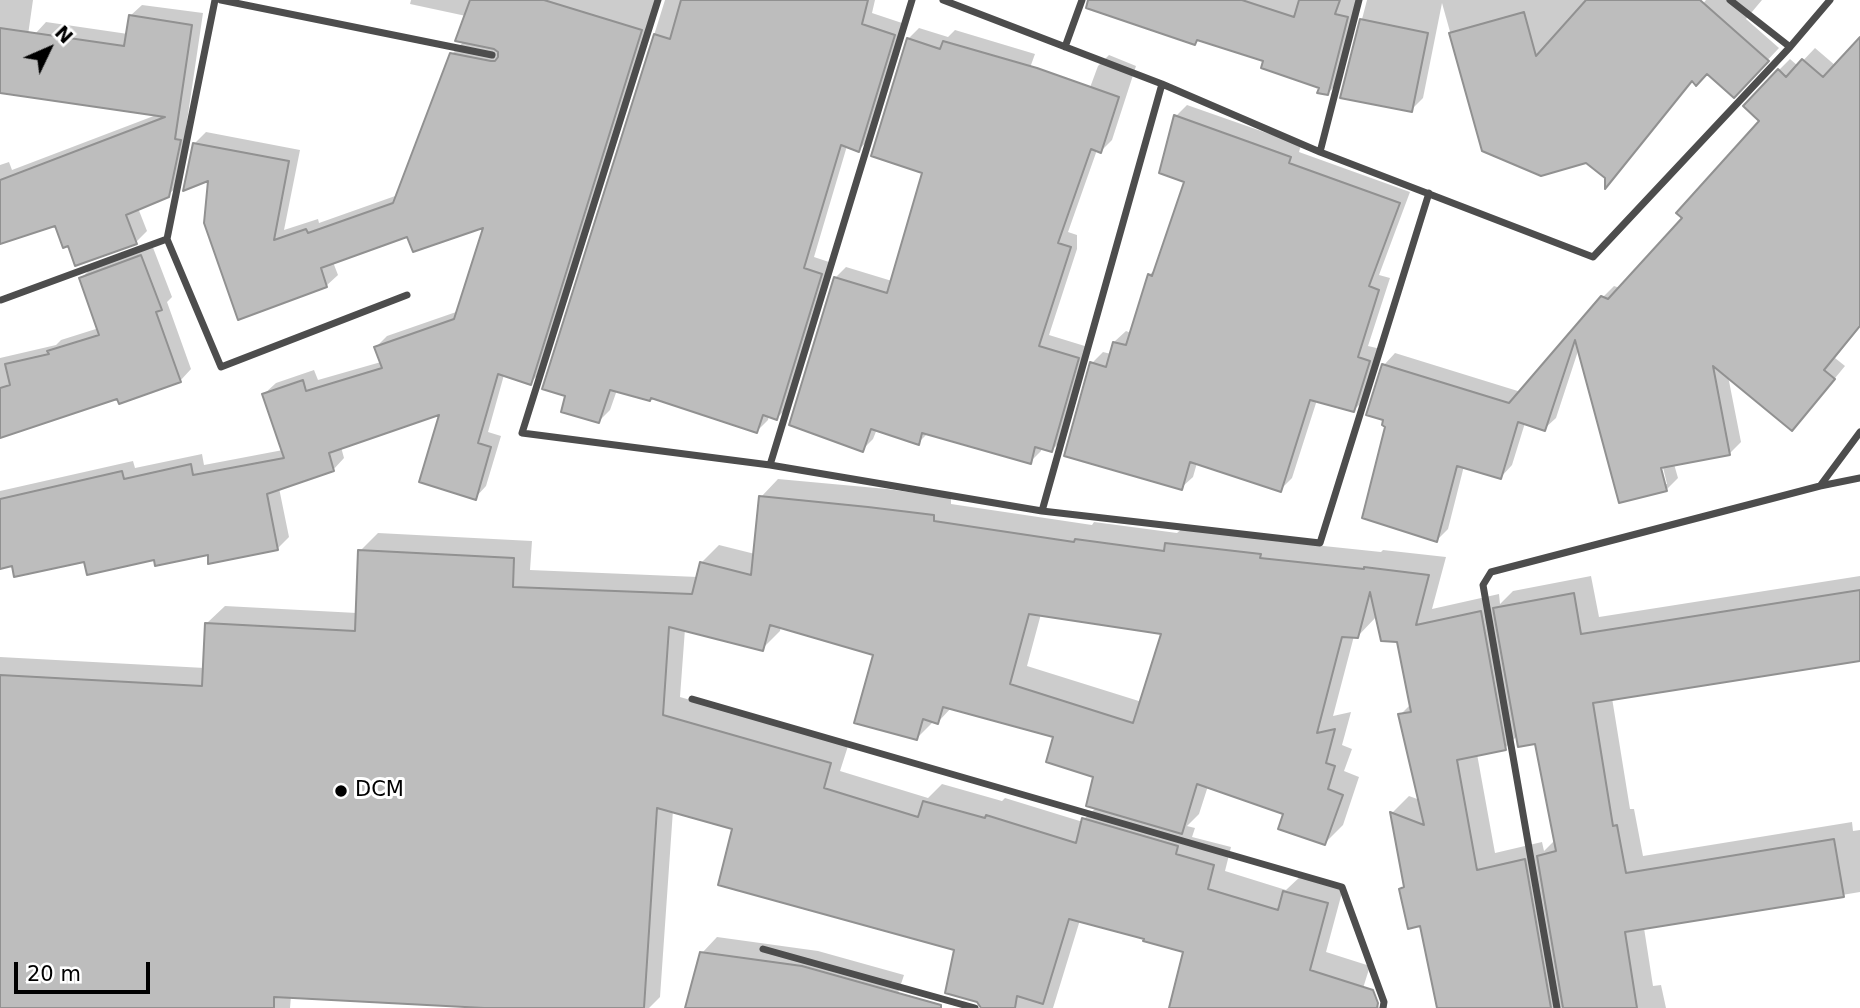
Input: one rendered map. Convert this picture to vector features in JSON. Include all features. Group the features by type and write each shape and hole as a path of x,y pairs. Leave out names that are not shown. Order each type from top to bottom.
{"street":[{"path":"215,0 167,239 221,367 407,295"},
{"path":"221,0 492,55"},
{"path":"658,0 522,433 770,465 1042,511 1321,542 1429,193"},
{"path":"770,465 912,0"},
{"path":"943,0 1162,84 1320,152 1593,257 1790,47 1830,0"},
{"path":"1065,47 1082,0"},
{"path":"1320,152 1359,0"},
{"path":"1730,0 1790,47"},
{"path":"1042,511 1162,84"},
{"path":"1,300 167,239"},
{"path":"1820,486 1860,432"},
{"path":"1557,1008 1483,585 1491,572 1820,486 1860,478"},
{"path":"692,699 1342,887 1384,1002 1383,1008"},
{"path":"763,949 975,1008"}],"building":[{"path":"470,0 544,0 642,30 531,385 498,374 478,443 491,447 476,500 419,482 439,415 329,453 334,471 267,494 278,550 208,564 208,555 155,566 154,560 87,575 84,562 14,577 12,566 0,569 0,499 122,471 124,479 191,464 193,475 284,458 262,394 303,380 306,391 382,368 374,347 454,319 483,228 413,252 407,237 321,268 327,287 238,320 204,223 208,181 183,191 193,143 289,161 274,240 306,229 308,233 393,203 450,53 491,61 498,57 498,52 494,49 455,41"},
{"path":"681,0 868,0 862,24 895,35 859,152 841,145 804,268 822,274 777,420 763,415 757,433 651,398 650,401 610,390 599,423 561,412 565,396 542,389 654,34 670,39"},
{"path":"1088,0 1242,0 1294,17 1299,0 1340,0 1335,14 1348,17 1328,95 1317,93 1319,88 1261,68 1263,61 1197,40 1195,45 1086,8"},
{"path":"1586,0 1700,0 1769,61 1734,98 1707,74 1696,86 1692,81 1605,189 1605,178 1586,163 1541,176 1482,151 1449,33 1524,12 1536,56"},
{"path":"129,15 192,25 175,139 181,140 169,197 126,215 137,244 75,266 68,246 63,248 55,226 0,244 0,180 165,117 0,93 0,28 124,46"},
{"path":"1360,19 1428,33 1412,112 1340,98"},
{"path":"1860,37 1860,326 1824,370 1835,379 1792,431 1713,366 1730,455 1661,468 1667,491 1619,503 1575,340 1545,431 1518,422 1501,479 1457,466 1437,542 1362,518 1385,427 1382,425 1383,420 1366,415 1382,364 1509,403 1601,296 1608,299 1682,218 1676,213 1759,121 1743,106 1778,69 1786,77 1802,59 1823,77"},
{"path":"907,38 940,49 943,41 1037,68 1119,97 1101,153 1091,149 1058,243 1071,247 1039,346 1079,358 1052,452 1035,447 1031,464 922,433 919,445 871,429 863,452 789,425 834,277 887,293 922,173 871,156"},
{"path":"1174,115 1291,157 1289,163 1400,203 1369,286 1379,290 1358,357 1370,361 1354,412 1310,400 1281,492 1190,462 1182,490 1064,456 1090,362 1106,367 1113,342 1126,345 1148,274 1152,276 1184,182 1159,173"},
{"path":"141,255 162,310 156,312 181,382 119,404 117,399 0,438 0,388 10,385 5,364 49,354 47,351 99,335 79,278"},
{"path":"759,496 934,515 934,521 1074,542 1075,539 1164,551 1165,543 1261,554 1260,558 1429,575 1416,625 1481,611 1506,750 1457,760 1477,870 1525,859 1551,1008 1437,1008 1420,926 1408,929 1399,889 1404,887 1390,812 1424,825 1398,714 1411,712 1397,642 1381,641 1370,592 1358,638 1342,637 1317,733 1335,729 1326,763 1335,766 1328,789 1343,795 1325,845 1278,829 1283,814 1197,784 1182,834 1086,806 1093,777 1046,762 1053,737 943,707 938,724 923,719 917,740 854,723 873,655 770,625 763,651 669,627 663,715 831,763 824,788 918,817 923,801 985,818 986,815 1076,843 1082,818 1178,846 1176,854 1214,865 1208,889 1278,910 1283,891 1328,903 1310,970 1373,990 1377,1008 1169,1008 1183,952 1069,919 1043,1004 1017,996 1015,1008 981,1008 977,1002 945,993 954,950 718,885 732,829 657,808 644,1008 484,1008 274,997 274,1008 0,1008 0,675 202,686 205,623 355,631 358,550 514,558 513,587 692,594 700,562 751,575","holes":["1029,614 1161,634 1133,723 1010,684"]},
{"path":"1860,590 1860,661 1593,703 1613,826 1617,825 1626,873 1834,839 1844,897 1625,932 1637,1008 1563,1008 1537,856 1556,851 1535,744 1518,747 1493,608 1574,593 1581,634"},
{"path":"700,952 802,966 941,1005 941,1008 685,1008"}],"place":[{"name":"DCM","path":"341,791"}]}
